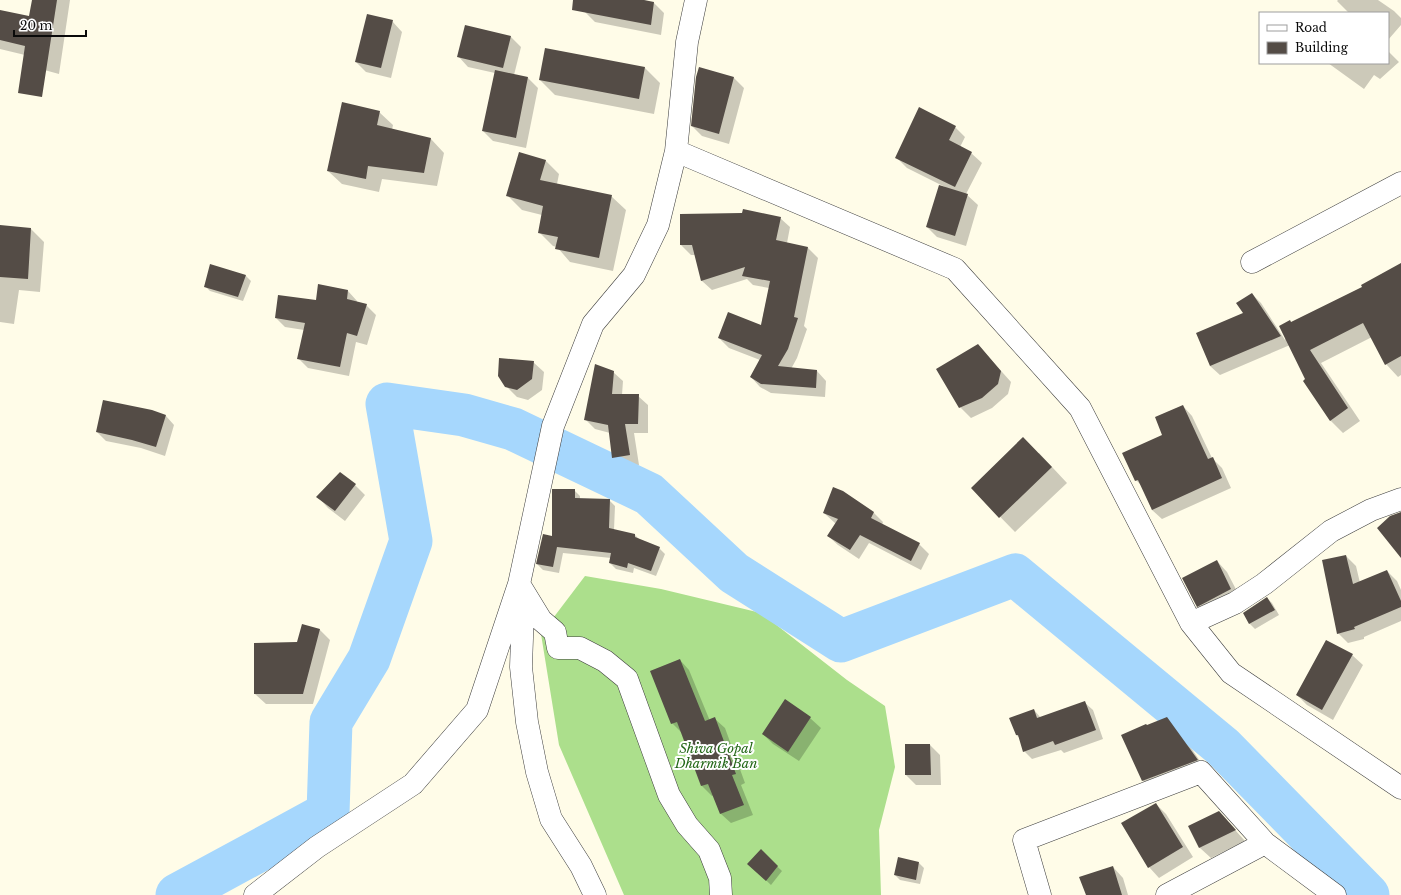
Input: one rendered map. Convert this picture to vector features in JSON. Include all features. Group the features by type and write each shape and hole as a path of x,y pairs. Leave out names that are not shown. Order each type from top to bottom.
{"street":[{"path":"255,895 317,847 413,784 477,710 519,584 553,426 593,324 634,275 658,224 676,151 687,42 696,0"},
{"path":"676,151 955,269 1080,408 1191,623 1231,673 1401,788"},
{"path":"1252,262 1401,183"},
{"path":"1191,623 1236,603 1264,584 1331,531 1371,510 1401,498"},
{"path":"519,584 522,609 521,667 527,722 537,772 551,820 581,866 595,895"},
{"path":"519,584 541,620 555,632 558,648 580,648 605,661 627,679 669,796 687,825 709,850 720,878 721,895"},
{"path":"1040,895 1024,840 1201,772 1265,843 1335,895"},
{"path":"1167,895 1265,843"}],"green space":[{"name":"Shiva Gopal Dharmik Ban","path":"585,576 661,589 761,613 847,680 885,706 895,767 879,830 881,895 624,895 559,745 541,634"}],"building":[{"path":"32,0 57,0 42,97 18,93 25,46 0,40 0,10 29,16"},
{"path":"573,0 644,0 654,2 651,25 572,10"},
{"path":"367,14 393,20 381,68 355,62"},
{"path":"465,25 511,36 503,68 457,57"},
{"path":"545,48 645,67 639,99 539,80"},
{"path":"699,67 734,77 719,134 691,126 696,77"},
{"path":"495,70 528,77 516,138 482,131"},
{"path":"342,102 380,111 377,125 431,138 424,173 368,166 366,179 327,171"},
{"path":"919,107 956,126 949,140 972,152 955,187 895,158"},
{"path":"519,152 546,160 540,180 612,195 599,258 555,249 558,237 538,233 543,206 506,196"},
{"path":"939,185 968,194 955,236 926,227"},
{"path":"743,209 781,217 776,240 808,247 794,317 798,318 788,349 778,366 817,370 816,388 761,384 750,377 762,355 718,338 728,312 761,325 770,281 742,276 745,267 701,281 692,245 680,245 680,214 742,213"},
{"path":"0,225 31,228 28,279 0,277"},
{"path":"1401,263 1401,356 1385,365 1363,323 1310,350 1348,408 1330,421 1303,381 1305,379 1279,326 1290,320 1291,322 1362,287 1361,285"},
{"path":"210,264 246,275 238,297 204,287"},
{"path":"318,284 348,290 347,299 367,304 357,336 347,333 340,367 297,359 305,323 275,318 278,295 316,300"},
{"path":"1252,293 1281,336 1210,366 1196,333 1243,313 1236,303"},
{"path":"978,344 1001,371 998,384 982,398 959,408 936,369"},
{"path":"499,358 534,361 532,379 517,390 505,387 498,376"},
{"path":"595,364 614,371 612,394 639,394 638,424 625,424 630,455 612,458 608,425 584,420"},
{"path":"103,400 152,410 166,415 156,447 96,432"},
{"path":"1183,405 1208,459 1213,457 1222,478 1152,510 1138,480 1135,481 1122,453 1162,435 1155,417"},
{"path":"1023,437 1052,467 999,518 971,488"},
{"path":"340,472 356,484 335,511 316,497"},
{"path":"833,487 843,491 874,512 871,518 920,543 911,561 860,535 850,550 827,536 838,519 823,513"},
{"path":"552,489 575,489 575,498 610,499 609,528 635,534 635,537 660,547 651,571 628,563 627,568 609,563 611,553 557,547 553,567 536,564 543,534 552,536"},
{"path":"1401,512 1401,558 1377,528 1390,516"},
{"path":"1346,555 1353,584 1387,570 1401,601 1401,607 1354,627 1355,629 1337,634 1322,560"},
{"path":"1217,560 1231,589 1197,607 1182,578"},
{"path":"1267,597 1275,610 1249,624 1243,613"},
{"path":"302,624 320,629 303,694 254,694 254,643 297,642"},
{"path":"1326,640 1353,654 1322,710 1296,695"},
{"path":"680,659 705,721 715,717 736,774 732,775 744,805 720,814 708,784 701,786 677,722 671,724 650,671"},
{"path":"785,699 811,717 788,752 762,734"},
{"path":"1085,701 1096,730 1055,745 1053,741 1023,752 1018,735 1016,735 1009,718 1034,709 1037,718"},
{"path":"1167,717 1198,760 1142,781 1121,735"},
{"path":"905,744 930,744 931,775 905,775"},
{"path":"1156,803 1183,847 1148,868 1121,823"},
{"path":"1219,811 1236,830 1199,848 1188,826"},
{"path":"761,849 778,866 766,881 747,864"},
{"path":"898,857 919,862 916,880 894,875"},
{"path":"1113,866 1122,895 1086,895 1079,877"}],"waterway":[{"path":"177,895 328,813 331,722 369,659 411,541 387,404 464,415 513,429 649,494 734,573 841,641 1015,575 1223,747 1368,895"}]}
